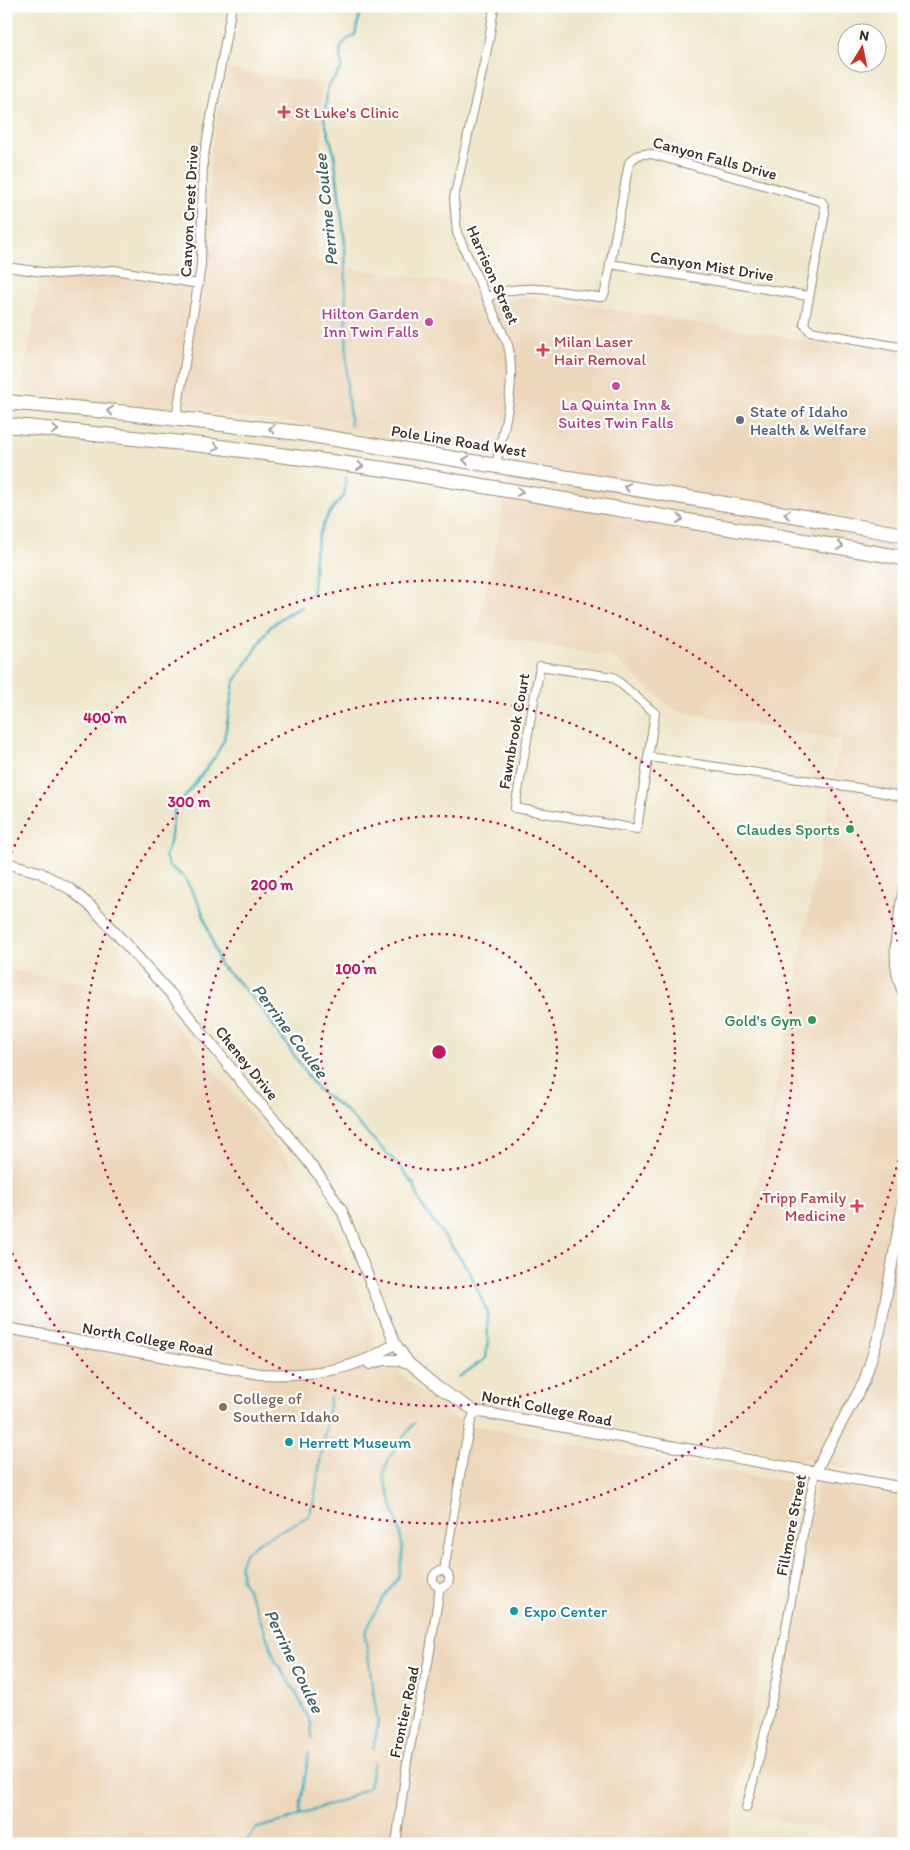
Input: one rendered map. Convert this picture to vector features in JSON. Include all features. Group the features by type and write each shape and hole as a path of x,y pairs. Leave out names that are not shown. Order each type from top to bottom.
{"highway":[{"name":"Pole Line Road West","path":"6,402 176,418 299,433 904,535"},
{"path":"6,425 212,446 384,469 904,558"}],"main road":[{"name":"Cheney Drive","path":"6,863 39,872 70,889 93,908 171,994 253,1096 281,1127 321,1178 342,1211 395,1342"},
{"path":"904,886 896,951 896,967 904,994"},
{"name":"Fillmore Street","path":"815,1473 828,1445 867,1374 880,1331 904,1198"},
{"name":"North College Road","path":"6,1328 260,1374 293,1375 344,1368 382,1352 395,1342 409,1363 438,1388 475,1411 904,1488"},
{"path":"260,1374 296,1381 357,1370 382,1360 398,1359 409,1363"}],"street":[{"name":"Canyon Crest Drive","path":"176,418 201,266 203,160 232,6"},
{"name":"Harrison Street","path":"494,8 488,45 454,198 457,233 508,345 512,360 512,376 496,465"},
{"name":"Canyon Falls Drive","path":"487,297 500,291 523,288 603,297 629,163 635,156 642,153 651,154 821,201 824,205 825,213 804,324 810,331 904,348"},
{"name":"Canyon Mist Drive","path":"610,264 809,296"},
{"path":"6,267 57,274 114,270 199,284"},
{"name":"Fawnbrook Court","path":"540,666 613,677 655,713 648,757 637,829 515,808 540,666"},
{"path":"648,757 859,788 904,797"},
{"name":"Frontier Road","path":"444,1572 465,1446 475,1411"},
{"name":"Fillmore Street","path":"746,1808 759,1763 784,1646 815,1473"},
{"name":"Frontier Road","path":"444,1572 448,1574 449,1580 447,1584 440,1587 434,1583 433,1577 436,1573 444,1572"},
{"name":"Frontier Road","path":"396,1844 407,1761 428,1663 440,1587"}],"shaded area":[{"path":"227,69 323,84 316,263 468,285 503,303 520,298 539,298 863,349 904,347 904,1478 709,1443 841,740 676,711 612,657 477,633 505,501 511,461 287,422 21,393 40,280 106,275 151,282 207,283 211,151"},
{"name":"College of Southern Idaho","path":"6,969 149,994 297,1171 325,1211 339,1241 374,1336 372,1342 384,1369 398,1371 418,1390 462,1423 613,1453 789,1482 795,1490 727,1844 6,1844"},
{"path":"818,1482 904,1497 904,1844 752,1815"}],"waterway":[{"name":"Perrine Coulee","path":"351,426 347,392 345,243 334,153 324,119 328,86 342,68 341,48 349,38 355,35 362,6"},
{"name":"Perrine Coulee","path":"311,595 314,583 315,553 319,535 331,510 344,496 346,478"},
{"name":"Perrine Coulee","path":"302,607 287,614 270,627 234,683 224,740 215,757 174,811 170,843 165,856 169,866 184,877 201,908 220,965 264,1011 317,1089 345,1110 400,1167 414,1185 422,1206 469,1270 487,1311 488,1340 486,1358 459,1377"},
{"name":"Perrine Coulee","path":"312,1738 311,1724 296,1693 276,1662 256,1608 242,1579 240,1566 246,1552 259,1542 309,1516 314,1501 330,1398"},
{"name":"Perrine Coulee","path":"373,1749 378,1725 365,1634 382,1600 399,1577 403,1551 400,1532 383,1474 390,1456 414,1423"},
{"name":"Perrine Coulee","path":"299,1815 309,1753"},
{"name":"Perrine Coulee","path":"244,1844 257,1828 287,1820 348,1798 369,1787 374,1763"}],"place":[{"name":"St Luke's Clinic","path":"284,112"},
{"name":"Hilton Garden Inn Twin Falls","path":"429,322"},
{"name":"Milan Laser Hair Removal","path":"543,350"},
{"name":"La Quinta Inn & Suites Twin Falls","path":"616,386"},
{"name":"State of Idaho Health & Welfare","path":"740,420"},
{"name":"Claudes Sports","path":"850,829"},
{"name":"Gold's Gym","path":"812,1020"},
{"name":"Tripp Family Medicine","path":"857,1206"},
{"name":"College of Southern Idaho","path":"223,1407"},
{"name":"Herrett Museum","path":"289,1442"},
{"name":"Expo Center","path":"514,1611"}]}
